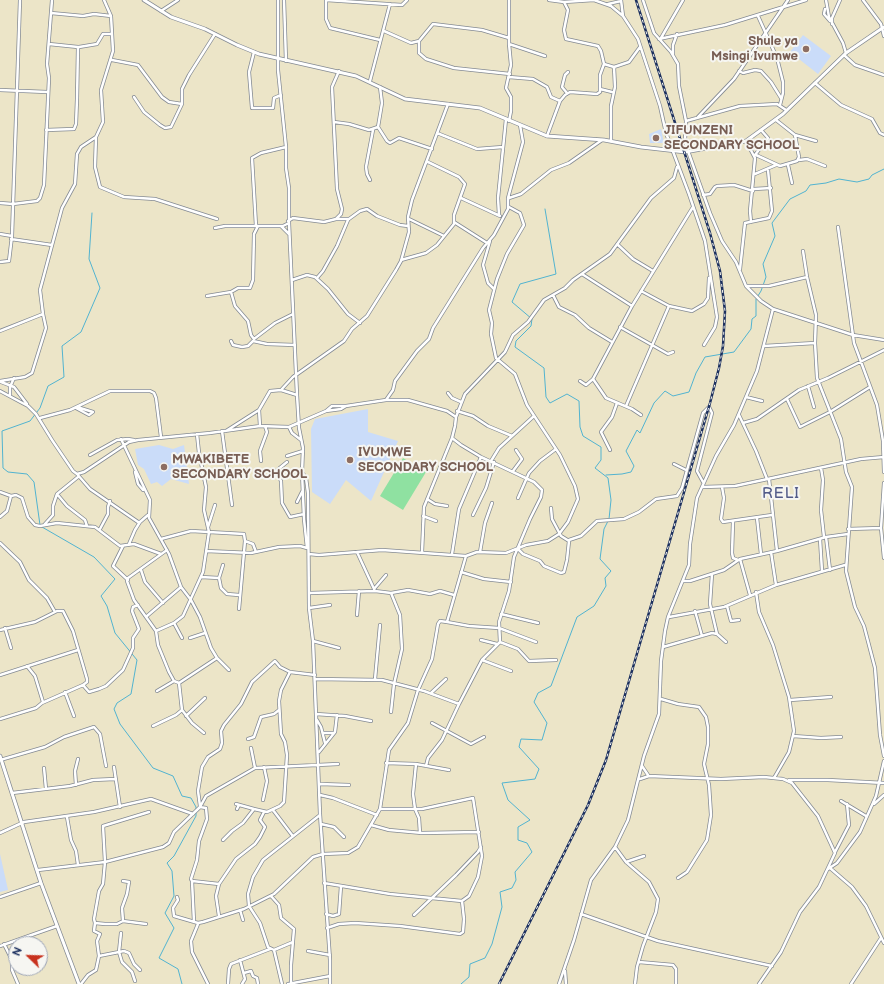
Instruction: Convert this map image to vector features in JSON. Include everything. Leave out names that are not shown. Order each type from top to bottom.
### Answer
[{"type":"street","points":[[0,262],[9,261],[12,238],[20,0]]},
{"type":"street","points":[[0,203],[13,204],[37,201],[40,198],[46,171],[47,92],[49,76],[47,63],[52,0]]},
{"type":"street","points":[[0,381],[29,375],[33,370],[46,328],[40,290],[62,208],[75,185],[76,159],[79,150],[96,136],[103,122],[101,90],[112,60],[113,52],[111,16],[104,0]]},
{"type":"street","points":[[144,0],[161,11],[254,52],[278,60],[339,71],[370,81],[405,99],[449,103],[480,108],[547,136],[602,139],[641,148],[688,152],[746,141],[776,120],[845,54],[883,27]]},
{"type":"street","points":[[161,11],[178,0]]},
{"type":"street","points":[[278,0],[278,60],[286,147],[286,168],[289,188],[288,222],[290,234],[297,395],[303,452],[302,472],[304,514],[308,551]]},
{"type":"street","points":[[284,0],[286,61]]},
{"type":"street","points":[[380,40],[330,28],[326,19],[326,0],[402,5],[407,0]]},
{"type":"street","points":[[375,4],[377,0]]},
{"type":"street","points":[[499,216],[498,198],[503,147],[511,111],[511,97],[506,88],[510,75],[509,0]]},
{"type":"street","points":[[549,0],[564,2],[592,0],[607,4],[623,16],[636,35],[660,106],[666,133],[706,246],[709,296],[704,304],[692,311],[669,306],[641,291]]},
{"type":"street","points":[[607,4],[621,0],[623,16]]},
{"type":"street","points":[[643,0],[653,30],[673,55],[679,68],[679,84],[686,121],[685,140],[688,152],[703,195],[722,241],[740,270],[746,286],[755,296],[773,309],[853,335],[868,339],[884,340]]},
{"type":"street","points":[[660,39],[683,0]]},
{"type":"street","points":[[697,118],[739,71],[780,9],[788,0]]},
{"type":"street","points":[[660,39],[758,16],[806,0]]},
{"type":"street","points":[[826,0],[826,7],[831,23],[843,43],[845,54],[855,65],[884,75]]},
{"type":"street","points":[[831,23],[840,0]]},
{"type":"street","points":[[863,0],[883,27],[882,32],[884,36]]},
{"type":"street","points":[[564,2],[568,10],[564,30],[566,38],[598,46],[601,51],[604,64],[601,72],[600,89],[597,94],[567,93],[562,87],[565,75],[568,72]]},
{"type":"street","points":[[370,81],[390,4]]},
{"type":"street","points":[[51,13],[83,16],[94,14],[111,16]]},
{"type":"street","points":[[758,16],[766,30],[770,46],[776,53],[783,82],[780,105]]},
{"type":"street","points":[[384,31],[411,43],[419,41],[433,24],[482,30],[509,38]]},
{"type":"street","points":[[49,44],[78,47],[97,44],[103,34],[112,34]]},
{"type":"street","points":[[134,97],[144,112],[160,125],[167,129],[173,125],[182,104],[182,89],[189,75],[215,34]]},
{"type":"street","points":[[673,55],[673,45],[677,34]]},
{"type":"street","points":[[419,41],[419,53],[426,59],[454,68],[533,79],[545,85],[551,97],[560,102]]},
{"type":"street","points":[[509,44],[545,56]]},
{"type":"street","points":[[604,64],[614,66],[629,62],[640,46]]},
{"type":"street","points":[[46,130],[72,129],[76,124],[78,47]]},
{"type":"street","points":[[254,52],[249,72],[252,108],[273,108],[274,98],[281,95]]},
{"type":"street","points":[[112,60],[138,65],[162,97],[169,102],[182,104]]},
{"type":"street","points":[[611,141],[612,92],[615,87],[614,66]]},
{"type":"street","points":[[739,71],[743,73],[755,70],[761,71],[782,98]]},
{"type":"street","points":[[336,219],[342,213],[337,189],[332,87],[339,71]]},
{"type":"street","points":[[814,82],[841,105],[872,119],[880,134],[884,135]]},
{"type":"street","points":[[334,122],[373,130],[378,127],[382,108],[380,87]]},
{"type":"street","points":[[600,89],[612,92]]},
{"type":"street","points":[[0,90],[47,92]]},
{"type":"street","points":[[547,136],[560,102],[567,93]]},
{"type":"street","points":[[282,390],[296,375],[336,349],[347,338],[384,290],[401,261],[409,231],[408,219],[412,200],[428,162],[437,133],[449,103]]},
{"type":"street","points":[[686,121],[740,106],[780,105],[786,110]]},
{"type":"street","points":[[776,120],[795,135],[816,141]]},
{"type":"street","points":[[495,289],[488,283],[483,265],[490,240],[508,207],[508,198],[523,142],[520,126]]},
{"type":"street","points":[[378,127],[390,143],[399,138],[432,150]]},
{"type":"street","points":[[370,180],[366,174],[366,166],[373,130]]},
{"type":"street","points":[[755,155],[768,138],[762,130]]},
{"type":"street","points":[[437,133],[477,149],[503,147]]},
{"type":"street","points":[[795,135],[799,160]]},
{"type":"street","points":[[96,136],[95,167],[98,185],[100,187],[124,197],[155,199],[217,220]]},
{"type":"street","points":[[508,198],[521,194],[552,170],[569,163],[602,139]]},
{"type":"street","points":[[746,141],[755,155],[755,174],[750,211],[751,222]]},
{"type":"street","points":[[207,296],[231,292],[238,288],[250,287],[253,280],[254,234],[257,226],[252,158],[261,153],[286,147]]},
{"type":"street","points":[[755,155],[777,165],[788,165],[799,160],[807,159],[825,166]]},
{"type":"street","points":[[401,261],[430,251],[444,236],[454,222],[454,215],[461,198],[465,182],[450,172],[428,162]]},
{"type":"street","points":[[422,552],[423,516],[427,499],[452,438],[457,411],[461,402],[472,386],[506,351],[508,343],[513,335],[528,322],[544,300],[565,288],[610,254],[651,198],[674,178],[678,164]]},
{"type":"street","points":[[755,174],[768,170],[777,165]]},
{"type":"street","points":[[788,165],[792,183]]},
{"type":"street","points":[[740,270],[746,223],[769,218],[772,205],[768,170]]},
{"type":"street","points":[[703,195],[710,194],[717,186],[734,185],[753,190],[771,188]]},
{"type":"street","points":[[461,198],[499,216],[504,216]]},
{"type":"street","points":[[206,551],[256,552],[279,547],[300,546],[319,555],[382,550],[466,556],[480,552],[502,554],[526,545],[545,542],[560,534],[568,522],[578,500],[575,486],[556,449],[527,405],[515,374],[497,360],[491,334],[492,323],[489,312],[503,262],[524,225],[520,213],[508,207]]},
{"type":"street","points":[[580,381],[586,385],[593,378],[632,306],[693,207]]},
{"type":"street","points":[[317,278],[323,272],[349,219],[360,211],[367,209],[377,216],[400,225],[408,226]]},
{"type":"street","points":[[215,228],[280,226],[293,218],[324,222],[336,219],[349,219]]},
{"type":"street","points":[[408,219],[444,236]]},
{"type":"street","points":[[454,222],[487,243]]},
{"type":"street","points":[[280,226],[290,234]]},
{"type":"street","points":[[838,227],[853,335],[860,362],[879,413],[884,457],[884,472]]},
{"type":"street","points":[[0,234],[12,238],[52,245]]},
{"type":"street","points":[[386,400],[393,390],[395,381],[417,351],[429,339],[432,328],[490,240]]},
{"type":"street","points":[[618,244],[634,259],[653,271]]},
{"type":"street","points":[[803,250],[806,277],[816,310],[815,343],[818,382],[842,439],[847,475],[852,487],[845,565],[855,607],[862,619],[875,668],[880,734],[884,756]]},
{"type":"street","points":[[704,345],[715,327],[717,317],[714,289],[708,273]]},
{"type":"street","points":[[582,274],[632,306]]},
{"type":"street","points":[[292,280],[308,275],[317,278],[348,314],[360,323]]},
{"type":"street","points":[[746,286],[769,286],[806,277]]},
{"type":"street","points":[[231,292],[235,306],[248,322],[251,335],[254,340],[267,344],[295,345]]},
{"type":"street","points":[[552,295],[559,307],[575,315],[590,328],[612,342]]},
{"type":"street","points":[[626,406],[654,344],[669,306]]},
{"type":"street","points":[[558,984],[565,969],[591,880],[615,847],[628,820],[646,752],[658,721],[661,699],[662,647],[668,617],[689,565],[690,544],[696,502],[722,444],[739,414],[761,360],[773,309]]},
{"type":"street","points":[[0,331],[43,314]]},
{"type":"street","points":[[231,341],[234,346],[248,346],[275,323],[293,314]]},
{"type":"street","points":[[620,328],[654,344],[668,354],[673,352]]},
{"type":"street","points":[[764,346],[815,343]]},
{"type":"street","points":[[743,423],[757,419],[808,386],[884,350]]},
{"type":"street","points":[[10,395],[11,385],[14,378]]},
{"type":"street","points":[[593,378],[606,398],[626,406],[641,415]]},
{"type":"street","points":[[0,381],[11,385],[40,418],[52,440],[78,476],[90,489],[140,522]]},
{"type":"street","points":[[808,386],[814,406]]},
{"type":"street","points":[[787,399],[800,427],[830,412],[870,387]]},
{"type":"street","points":[[226,431],[259,410],[270,391],[282,390],[297,395]]},
{"type":"street","points":[[0,391],[28,406]]},
{"type":"street","points":[[40,418],[76,407],[110,391],[152,392],[156,398],[161,436]]},
{"type":"street","points":[[448,393],[452,398],[461,402]]},
{"type":"street","points":[[746,397],[762,401]]},
{"type":"street","points":[[90,454],[113,441],[121,439],[134,440],[161,436],[226,431],[260,426],[288,428],[326,411],[341,409],[346,406],[386,400],[403,400],[420,403],[447,411],[456,417]]},
{"type":"street","points":[[610,450],[601,432],[612,417],[617,403]]},
{"type":"street","points":[[76,407],[93,412],[89,415],[76,407]]},
{"type":"street","points":[[551,508],[552,519],[560,534],[562,537],[569,540],[579,538],[593,523],[605,519],[628,518],[656,499],[676,496],[682,488],[704,410],[710,407],[712,413],[697,471],[704,482]]},
{"type":"street","points":[[259,410],[260,426]]},
{"type":"street","points":[[457,411],[471,415],[485,425],[512,436]]},
{"type":"street","points":[[739,414],[768,479],[777,551]]},
{"type":"street","points":[[299,416],[306,420]]},
{"type":"street","points":[[473,516],[486,488],[496,451],[534,416]]},
{"type":"street","points":[[261,460],[260,451],[267,432],[265,426]]},
{"type":"street","points":[[288,428],[301,440]]},
{"type":"street","points":[[222,431],[232,505]]},
{"type":"street","points":[[156,632],[174,624],[184,614],[201,577],[209,532],[204,510],[206,487],[200,460],[197,434]]},
{"type":"street","points":[[426,766],[430,756],[447,731],[482,660],[498,643],[501,614],[511,582],[511,574],[517,549],[542,494],[538,485],[513,471],[481,457],[452,438]]},
{"type":"street","points":[[121,439],[150,500],[148,515],[167,550],[181,587],[191,600],[200,617],[211,648],[217,658],[229,670]]},
{"type":"street","points":[[43,526],[53,515],[53,506],[57,494],[78,476],[134,440]]},
{"type":"street","points":[[518,498],[526,478],[538,463],[556,449]]},
{"type":"street","points":[[513,471],[522,459],[516,450]]},
{"type":"street","points":[[287,456],[303,452]]},
{"type":"street","points":[[452,554],[459,510],[481,457]]},
{"type":"street","points":[[703,487],[722,487],[768,479],[845,462],[884,457]]},
{"type":"street","points":[[287,462],[276,471],[281,481],[282,503],[291,517],[304,514]]},
{"type":"street","points":[[674,464],[686,470]]},
{"type":"street","points":[[821,468],[823,480],[821,510],[830,570]]},
{"type":"street","points":[[302,472],[306,478],[308,493],[309,608],[315,675],[320,814],[330,955],[330,984]]},
{"type":"street","points":[[884,483],[881,528],[884,558]]},
{"type":"street","points":[[722,487],[724,498],[721,520],[724,522],[733,522],[772,515]]},
{"type":"street","points":[[297,502],[303,488]]},
{"type":"street","points":[[0,492],[10,496],[16,495],[22,498],[31,522],[35,525],[43,526],[57,523],[87,526],[100,529],[114,543],[123,546],[136,544],[161,554]]},
{"type":"street","points":[[57,494],[67,506],[85,520],[87,526]]},
{"type":"street","points":[[0,517],[6,514],[10,496]]},
{"type":"street","points":[[427,499],[435,504],[447,506]]},
{"type":"street","points":[[100,529],[108,514],[110,501]]},
{"type":"street","points":[[480,552],[485,523],[492,503]]},
{"type":"street","points":[[208,527],[216,506]]},
{"type":"street","points":[[129,544],[140,522],[148,515]]},
{"type":"street","points":[[423,516],[436,521]]},
{"type":"street","points":[[757,518],[761,554]]},
{"type":"street","points":[[733,522],[732,553],[733,558],[739,560]]},
{"type":"street","points":[[848,529],[881,528]]},
{"type":"street","points":[[161,539],[191,531],[242,533],[245,541],[239,609]]},
{"type":"street","points":[[684,580],[690,581],[712,574],[728,568],[739,560],[777,551],[820,538],[848,534]]},
{"type":"street","points":[[820,538],[822,571]]},
{"type":"street","points":[[517,549],[523,554],[540,561],[544,566],[562,573],[565,570],[568,560],[569,540]]},
{"type":"street","points":[[245,541],[253,545],[256,552]]},
{"type":"street","points":[[0,543],[20,562],[29,580],[47,598],[55,612]]},
{"type":"street","points":[[123,546],[113,566],[128,580],[138,605],[147,616],[156,632],[159,649],[174,681],[179,683]]},
{"type":"street","points":[[128,580],[167,550]]},
{"type":"street","points":[[357,551],[374,590]]},
{"type":"street","points":[[771,552],[776,585]]},
{"type":"street","points":[[447,622],[466,556]]},
{"type":"street","points":[[739,560],[750,594]]},
{"type":"street","points":[[223,565],[219,578],[220,586],[225,594],[240,595]]},
{"type":"street","points":[[668,617],[695,610],[727,606],[750,594],[845,565]]},
{"type":"street","points":[[141,570],[146,582],[163,603]]},
{"type":"street","points":[[461,572],[484,579],[511,582]]},
{"type":"street","points":[[712,574],[711,609],[717,634]]},
{"type":"street","points":[[374,590],[386,575]]},
{"type":"street","points":[[201,577],[219,578]]},
{"type":"street","points":[[147,616],[181,587]]},
{"type":"street","points":[[310,593],[374,590],[391,593],[408,590],[430,594],[440,591],[454,595]]},
{"type":"street","points":[[357,615],[359,591]]},
{"type":"street","points":[[756,592],[759,612],[773,645],[790,700],[793,736],[789,752],[774,778]]},
{"type":"street","points":[[391,593],[400,615],[402,645],[394,684],[391,712]]},
{"type":"street","points":[[83,685],[89,692],[99,689],[106,686],[124,670],[133,648],[133,638],[139,629],[132,611],[133,607],[138,605]]},
{"type":"street","points":[[309,608],[330,605]]},
{"type":"street","points":[[727,606],[731,622],[739,620]]},
{"type":"street","points":[[0,630],[36,622],[61,610],[73,631],[87,679],[83,685],[43,702],[36,708],[0,719]]},
{"type":"street","points":[[695,610],[702,636]]},
{"type":"street","points":[[501,614],[538,623]]},
{"type":"street","points":[[177,897],[178,900],[173,908],[174,916],[196,923],[240,910],[271,896],[310,859],[323,854],[345,854],[354,851],[360,845],[380,809],[386,763],[390,747],[408,723],[418,690],[432,659],[439,622],[499,628],[536,642]]},
{"type":"street","points":[[174,624],[182,638]]},
{"type":"street","points":[[375,679],[380,625]]},
{"type":"street","points":[[5,628],[11,648]]},
{"type":"street","points":[[190,638],[205,633]]},
{"type":"street","points":[[662,647],[712,633],[717,634],[726,642]]},
{"type":"street","points":[[481,640],[518,649],[529,661],[556,660]]},
{"type":"street","points":[[313,642],[339,648]]},
{"type":"street","points":[[0,675],[78,650]]},
{"type":"street","points":[[179,683],[217,658]]},
{"type":"street","points":[[482,660],[511,671]]},
{"type":"street","points":[[199,807],[198,791],[202,767],[208,757],[220,749],[222,743],[221,731],[224,724],[241,704],[250,685],[273,662],[276,661],[280,667],[290,672],[315,675]]},
{"type":"street","points":[[27,666],[35,676],[43,702]]},
{"type":"street","points":[[237,809],[237,804],[264,812],[273,810],[284,802],[287,752],[281,734],[279,710],[280,694],[290,672]]},
{"type":"street","points":[[315,679],[375,679],[430,693],[459,704]]},
{"type":"street","points":[[430,693],[446,679]]},
{"type":"street","points":[[158,692],[174,681]]},
{"type":"street","points":[[179,683],[182,710],[186,716],[204,733]]},
{"type":"street","points":[[65,692],[74,716]]},
{"type":"street","points":[[790,700],[831,697]]},
{"type":"street","points":[[186,716],[205,698]]},
{"type":"street","points":[[661,699],[678,704],[698,706],[702,710],[708,727],[708,744],[704,761],[708,778],[711,815],[707,840],[687,872],[678,878]]},
{"type":"street","points":[[153,726],[176,715],[182,710]]},
{"type":"street","points":[[248,739],[254,737],[258,722],[262,716],[274,714],[279,710]]},
{"type":"street","points":[[316,714],[337,715],[371,721]]},
{"type":"street","points":[[318,752],[334,733],[337,715]]},
{"type":"street","points":[[317,720],[323,733],[325,744]]},
{"type":"street","points":[[432,723],[470,744],[484,737]]},
{"type":"street","points":[[106,766],[100,734],[94,727],[64,736],[44,747],[0,759],[38,870],[41,883],[80,984],[88,975],[96,970],[99,956],[97,941],[100,935],[94,931],[95,915],[100,889],[103,884],[105,862],[104,825],[149,812]]},
{"type":"street","points":[[323,733],[334,733]]},
{"type":"street","points":[[793,736],[841,737]]},
{"type":"street","points":[[251,748],[255,768]]},
{"type":"street","points":[[76,785],[75,771],[78,760]]},
{"type":"street","points":[[829,869],[857,837],[872,806],[884,761]]},
{"type":"street","points":[[386,763],[416,764],[449,770]]},
{"type":"street","points":[[38,870],[105,862],[163,847],[169,843],[174,832],[188,820],[208,794],[226,786],[238,776],[255,768],[264,766],[287,767],[338,764]]},
{"type":"street","points":[[416,764],[413,790],[415,809],[419,818],[420,833]]},
{"type":"street","points":[[263,800],[267,781],[264,766]]},
{"type":"street","points":[[642,766],[649,776]]},
{"type":"street","points":[[114,767],[120,806]]},
{"type":"street","points":[[44,768],[46,789]]},
{"type":"street","points":[[639,779],[649,776],[774,778],[787,780],[828,780],[884,784]]},
{"type":"street","points":[[12,793],[76,785],[92,780],[115,779]]},
{"type":"street","points":[[787,780],[796,788],[818,816],[835,853]]},
{"type":"street","points":[[320,784],[349,785]]},
{"type":"street","points":[[320,795],[333,798],[377,815]]},
{"type":"street","points":[[872,806],[884,795]]},
{"type":"street","points":[[324,883],[390,894],[434,897],[462,901],[469,896],[476,882],[481,861],[481,845],[473,798],[415,809],[380,809]]},
{"type":"street","points":[[0,833],[22,822],[67,817],[151,799],[194,813]]},
{"type":"street","points":[[841,801],[866,816]]},
{"type":"street","points":[[758,984],[772,966],[784,946],[800,912],[819,887],[829,869],[849,825],[847,804]]},
{"type":"street","points":[[199,807],[206,808],[207,819],[200,841],[197,860],[191,877],[196,923],[191,941],[192,952],[208,984]]},
{"type":"street","points":[[223,840],[232,831],[244,824],[254,809]]},
{"type":"street","points":[[273,810],[292,835]]},
{"type":"street","points":[[219,916],[216,896],[219,884],[236,859],[255,844],[262,833],[265,827],[260,818],[264,812]]},
{"type":"street","points":[[293,942],[274,950],[267,945],[260,923],[249,906],[248,894],[257,868],[268,855],[320,814]]},
{"type":"street","points":[[67,817],[71,840],[76,851],[78,865]]},
{"type":"street","points":[[321,824],[334,827],[344,837]]},
{"type":"street","points":[[371,824],[389,830],[420,833],[479,832]]},
{"type":"street","points":[[414,915],[434,897],[478,852],[481,845]]},
{"type":"street","points":[[615,847],[626,862],[649,882],[658,899],[656,912],[646,937],[639,962],[635,984]]},
{"type":"street","points":[[626,862],[644,856]]},
{"type":"street","points":[[829,869],[852,887],[866,906],[884,943]]},
{"type":"street","points":[[123,881],[128,882],[127,894],[122,908],[123,921]]},
{"type":"street","points":[[192,881],[219,884]]},
{"type":"street","points":[[0,897],[41,883]]},
{"type":"street","points":[[326,914],[333,916],[339,914],[341,886]]},
{"type":"street","points":[[271,896],[279,905],[281,918],[294,929],[290,984],[330,976]]},
{"type":"street","points":[[327,928],[339,924],[360,923],[462,933],[464,919],[462,901]]},
{"type":"street","points":[[240,910],[243,920]]},
{"type":"street","points":[[581,914],[646,937],[715,955],[757,961],[772,966]]},
{"type":"street","points":[[95,923],[111,925],[123,921],[146,924]]},
{"type":"street","points":[[0,946],[57,926]]},
{"type":"street","points":[[121,933],[119,952],[122,962],[132,972],[136,981]]},
{"type":"street","points":[[851,984],[881,938]]},
{"type":"street","points":[[4,944],[12,960],[12,970],[18,984]]},
{"type":"street","points":[[228,984],[229,967],[240,960],[270,948]]},
{"type":"street","points":[[274,950],[282,984]]},
{"type":"street","points":[[99,956],[124,951],[129,953],[133,963],[140,970]]},
{"type":"street","points":[[308,951],[330,955]]},
{"type":"street","points":[[240,960],[245,979],[242,984]]},
{"type":"street","points":[[639,962],[673,965],[676,968],[676,984]]},
{"type":"street","points":[[565,969],[566,984]]},
{"type":"street","points":[[244,973],[251,971],[252,976],[257,978],[258,984]]},
{"type":"shaded area","points":[[803,35],[831,56],[818,74],[790,52]]},
{"type":"shaded area","name":"JIFUNZENI SECONDARY SCHOOL","points":[[661,129],[664,143],[650,143],[649,134]]},
{"type":"shaded area","name":"IVUMWE SECONDARY SCHOOL","points":[[368,409],[368,432],[398,441],[371,501],[346,480],[330,504],[312,492],[311,429],[315,419]]},
{"type":"shaded area","name":"MWAKIBETE SECONDARY SCHOOL","points":[[159,445],[173,449],[184,445],[189,484],[171,479],[162,486],[157,482],[151,484],[144,469],[138,465],[135,449]]},
{"type":"shaded area","points":[[0,854],[8,890],[0,892]]},
{"type":"green space","points":[[403,458],[426,472],[403,510],[380,496]]},
{"type":"waterway","points":[[606,475],[631,472],[634,466],[626,451],[637,430],[640,433],[654,403],[665,391],[673,396],[689,392],[696,373],[705,357],[734,352],[751,329],[752,319],[756,316],[756,299],[761,291],[766,277],[763,264],[775,236],[772,223],[790,199],[806,191],[810,185],[826,183],[839,179],[857,182],[869,179],[872,175],[884,169]]},
{"type":"waterway","points":[[461,984],[469,977],[470,964],[485,958],[492,944],[502,907],[500,892],[512,888],[516,880],[515,872],[532,852],[527,843],[518,840],[518,827],[530,820],[508,800],[502,783],[535,779],[539,769],[519,747],[521,739],[542,740],[547,723],[534,702],[538,693],[551,686],[577,617],[594,606],[606,586],[605,578],[611,571],[600,559],[604,529],[609,519],[611,500],[608,478],[595,468],[601,460],[601,447],[583,436],[580,427],[579,401],[567,394],[550,403],[546,397],[544,368],[515,347],[516,341],[531,326],[532,319],[512,302],[520,284],[556,274],[545,209]]},
{"type":"waterway","points":[[40,525],[34,482],[27,474],[8,472],[3,468],[2,431],[30,421],[40,408],[48,386],[64,377],[62,346],[81,332],[100,288],[89,259],[92,213]]},
{"type":"waterway","points":[[42,527],[94,557],[115,579],[101,596],[107,606],[115,633],[137,660],[131,694],[117,703],[114,709],[120,724],[153,768],[173,776],[182,796],[191,798],[196,807],[196,816],[174,856],[167,863],[172,871],[174,896],[165,913],[174,928],[159,958],[178,969],[182,984]]},
{"type":"railway","points":[[499,984],[588,805],[606,760],[710,403],[723,346],[725,311],[720,271],[710,233],[636,0]]},
{"type":"place","name":"Shule ya Msingi Ivumwe","points":[[806,49]]},
{"type":"place","name":"JIFUNZENI SECONDARY SCHOOL","points":[[656,138]]},
{"type":"place","name":"IVUMWE SECONDARY SCHOOL","points":[[350,460]]},
{"type":"place","name":"MWAKIBETE SECONDARY SCHOOL","points":[[164,467]]},
{"type":"district","name":"RELI","points":[[781,494]]}]
